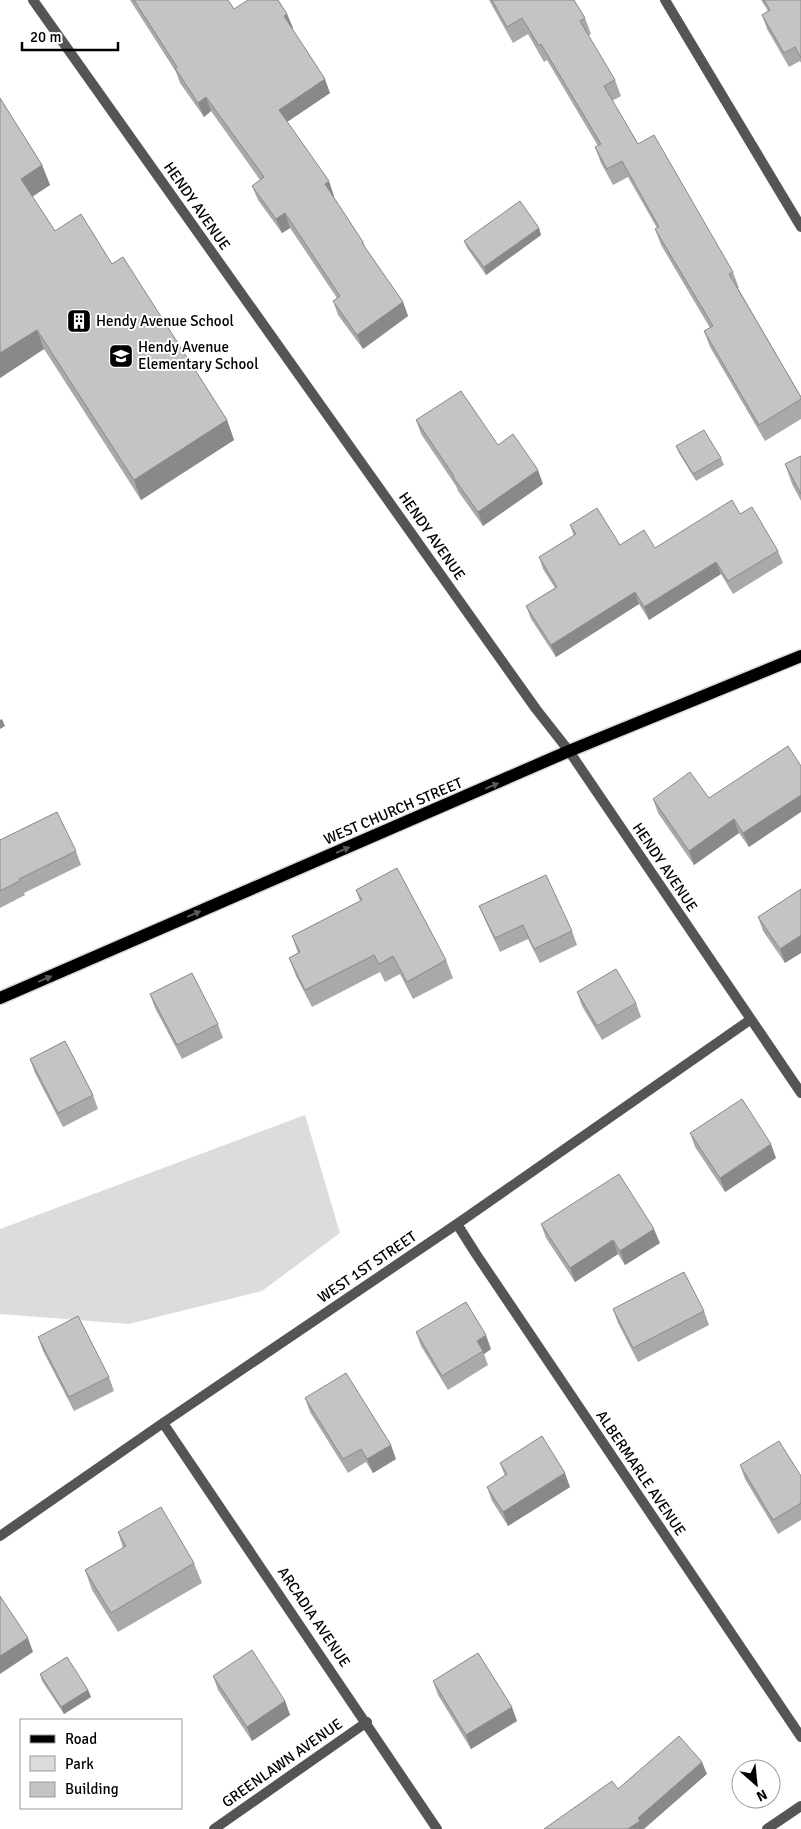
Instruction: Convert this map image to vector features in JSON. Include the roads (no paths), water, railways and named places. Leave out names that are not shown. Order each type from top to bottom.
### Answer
[{"type":"main road","name":"WEST CHURCH STREET","points":[[0,998],[569,751],[801,656]]},
{"type":"street","name":"HENDY AVENUE","points":[[33,0],[536,710],[569,751],[801,1093]]},
{"type":"street","points":[[665,0],[801,227]]},
{"type":"street","name":"WEST 1ST STREET","points":[[0,1536],[457,1224],[750,1020]]},
{"type":"street","name":"ALBERMARLE AVENUE","points":[[457,1224],[801,1737]]},
{"type":"street","name":"ARCADIA AVENUE","points":[[163,1423],[438,1829]]},
{"type":"street","name":"GREENLAWN AVENUE","points":[[214,1829],[367,1722]]},
{"type":"street","points":[[767,1829],[801,1806]]},
{"type":"place","name":"Hendy Avenue School","points":[[79,321]]},
{"type":"place","name":"Hendy Avenue Elementary School","points":[[121,356]]}]
